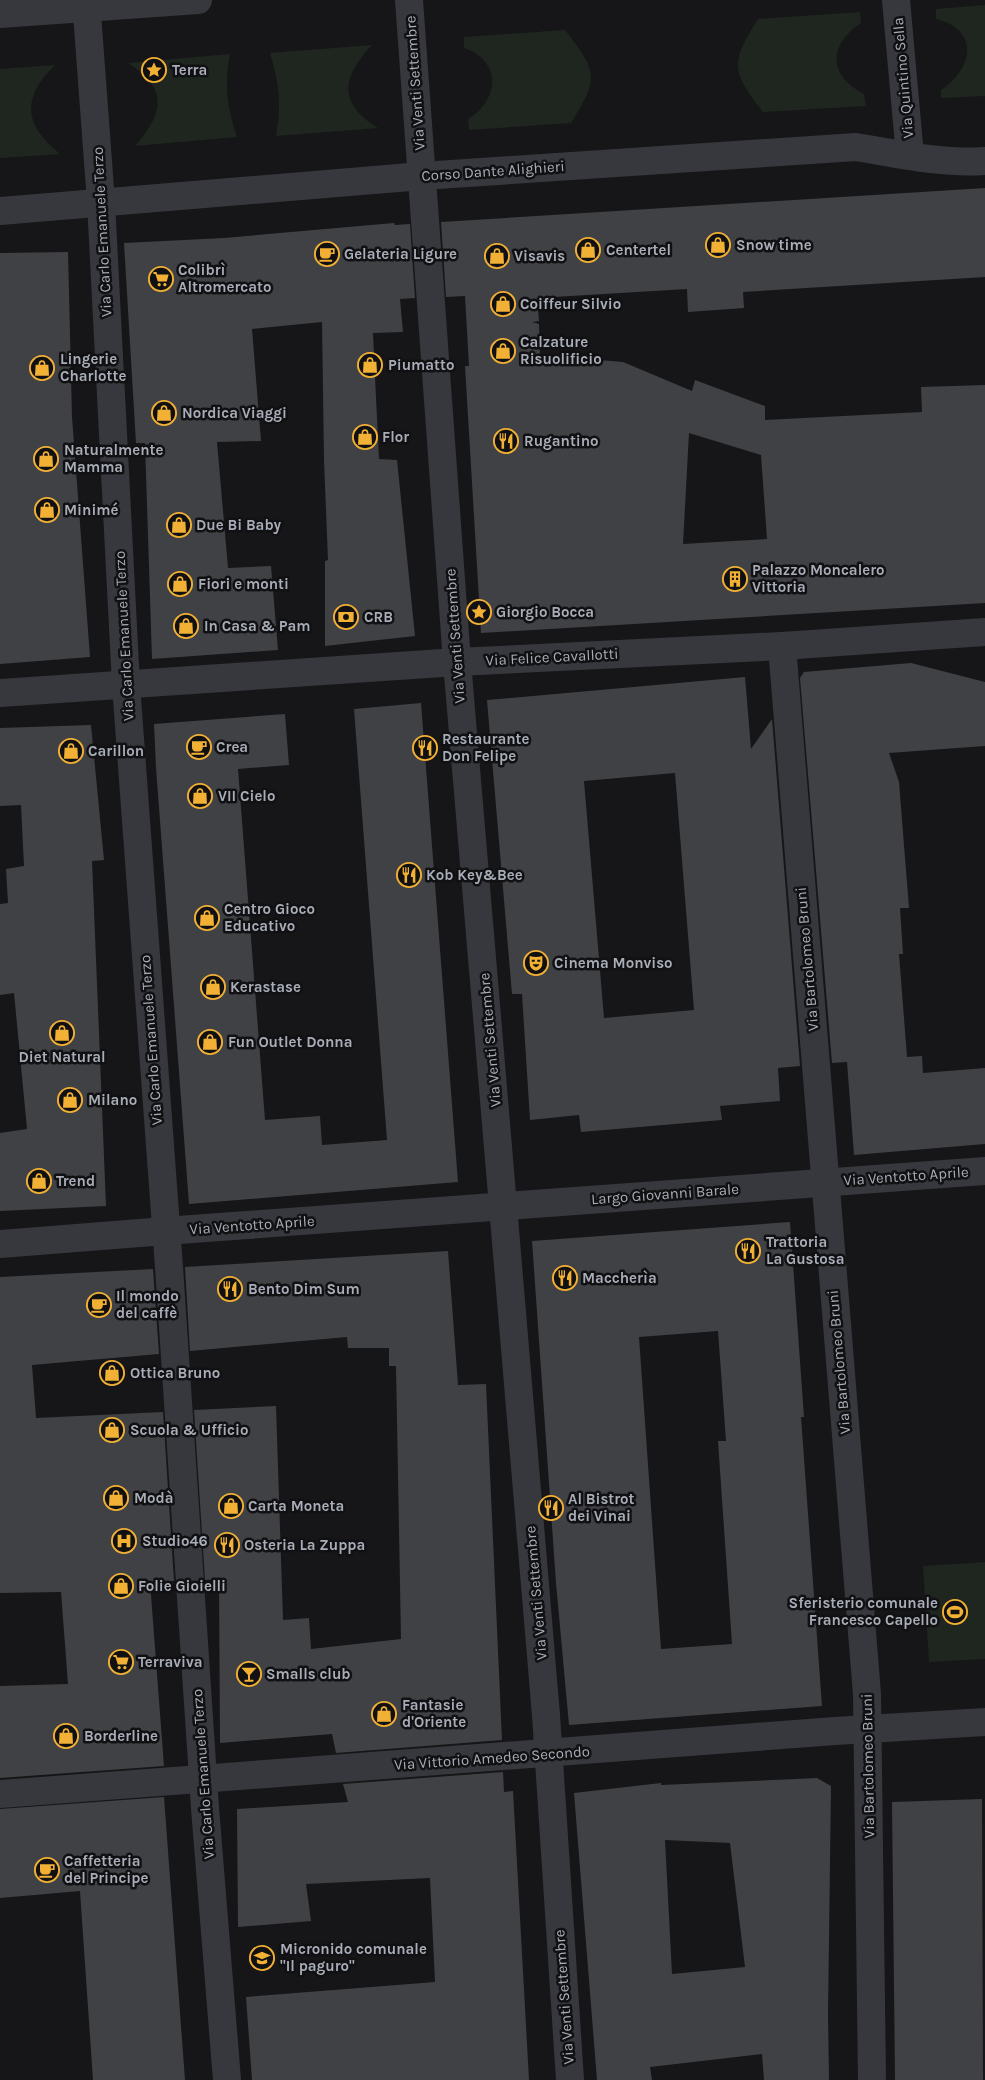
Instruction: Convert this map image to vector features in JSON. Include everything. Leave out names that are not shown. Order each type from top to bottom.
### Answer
[{"type":"street","points":[[0,14],[86,4],[198,0]]},
{"type":"street","name":"Via Venti Settembre","points":[[409,0],[457,662],[549,1754],[570,2080]]},
{"type":"street","name":"Via Quintino Sella","points":[[896,0],[910,156]]},
{"type":"street","name":"Via Carlo Emanuele Terzo","points":[[86,4],[101,202],[126,685],[203,1779],[227,2080]]},
{"type":"street","name":"Corso Dante Alighieri","points":[[0,211],[422,176],[856,147],[910,156],[969,162],[985,161]]},
{"type":"street","name":"Via Felice Cavallotti","points":[[0,693],[457,662],[782,646],[985,632]]},
{"type":"street","name":"Via Bartolomeo Bruni","points":[[782,646],[867,1694],[872,2080]]},
{"type":"street","name":"Via Ventotto Aprile","points":[[826,1181],[985,1171]]},
{"type":"street","name":"Largo Giovanni Barale","points":[[504,1206],[826,1181]]},
{"type":"street","name":"Via Ventotto Aprile","points":[[0,1244],[165,1230],[504,1206]]},
{"type":"street","name":"Via Vittorio Amedeo Secondo","points":[[0,1794],[985,1722]]},
{"type":"shaded area","points":[[985,5],[985,96],[941,98],[941,90],[957,76],[962,68],[967,49],[960,31],[950,24],[936,19],[936,9]]},
{"type":"shaded area","points":[[860,12],[861,23],[842,41],[837,60],[839,70],[844,79],[852,87],[864,94],[866,106],[763,112],[745,86],[738,67],[742,46],[758,19]]},
{"type":"shaded area","points":[[565,30],[584,56],[591,75],[587,95],[571,123],[469,130],[468,119],[483,106],[488,98],[492,80],[486,63],[477,54],[464,48],[464,37]]},
{"type":"shaded area","points":[[372,45],[355,68],[348,89],[350,99],[356,109],[365,119],[378,128],[276,136],[279,94],[270,53]]},
{"type":"shaded area","points":[[230,54],[227,96],[237,137],[135,146],[152,123],[158,102],[156,92],[150,82],[128,63]]},
{"type":"shaded area","points":[[55,65],[36,89],[31,111],[39,132],[60,154],[0,158],[0,69]]},
{"type":"shaded area","name":"Sferisterio comunale Francesco Capello","points":[[985,1562],[985,1659],[929,1662],[923,1566]]},
{"type":"building","points":[[985,188],[985,277],[743,292],[744,308],[688,312],[687,289],[537,298],[539,321],[532,322],[539,324],[540,355],[623,362],[692,391],[695,380],[765,406],[765,420],[922,412],[921,387],[985,385],[985,603],[481,633],[465,366],[469,366],[465,296],[446,297],[441,222]],"holes":[[[689,433],[761,455],[767,539],[683,544]]]},
{"type":"building","points":[[394,223],[395,225],[410,224],[415,298],[400,299],[403,332],[373,333],[379,459],[397,460],[415,636],[325,646],[325,561],[328,560],[322,322],[252,329],[261,441],[217,442],[228,568],[271,566],[278,650],[152,659],[145,443],[136,443],[124,243],[224,238]]},
{"type":"building","points":[[68,252],[72,417],[90,657],[0,664],[0,253]]},
{"type":"building","points":[[911,663],[985,682],[985,746],[889,753],[899,782],[909,908],[900,908],[903,954],[899,954],[907,1057],[922,1056],[923,1073],[985,1068],[985,1144],[854,1155],[847,1062],[832,1063],[800,678],[804,672]]},
{"type":"building","points":[[745,677],[751,749],[772,719],[800,1066],[778,1068],[780,1101],[720,1106],[722,1120],[581,1132],[579,1115],[530,1120],[522,994],[512,994],[487,700]],"holes":[[[675,773],[694,1010],[604,1018],[584,781]]]},
{"type":"building","points":[[421,703],[458,1182],[189,1204],[154,724],[285,714],[289,765],[238,769],[265,1120],[320,1116],[322,1145],[387,1140],[354,709]]},
{"type":"building","points":[[91,725],[104,860],[92,861],[106,1206],[0,1211],[0,1133],[27,1129],[14,993],[0,995],[0,904],[8,903],[6,869],[24,866],[21,805],[0,806],[0,728]]},
{"type":"building","points":[[790,1222],[804,1417],[801,1417],[822,1706],[569,1725],[556,1583],[532,1241]],"holes":[[[718,1331],[726,1441],[718,1441],[732,1644],[661,1649],[639,1337]]]},
{"type":"building","points":[[448,1251],[458,1385],[486,1384],[502,1740],[336,1753],[332,1734],[220,1743],[219,1579],[205,1580],[194,1410],[276,1406],[283,1620],[309,1618],[311,1649],[401,1639],[396,1366],[389,1366],[389,1348],[348,1348],[347,1337],[190,1351],[185,1267]]},
{"type":"building","points":[[153,1269],[159,1354],[32,1365],[36,1418],[163,1412],[174,1581],[150,1582],[164,1766],[0,1778],[0,1686],[68,1684],[61,1592],[0,1593],[0,1277]]},
{"type":"building","points":[[503,1772],[504,1792],[513,1791],[529,2080],[252,2080],[246,1997],[435,1982],[430,1878],[306,1884],[311,1921],[238,1927],[237,1809],[348,1802],[343,1784]]},
{"type":"building","points":[[817,1778],[831,1786],[829,2080],[764,2080],[762,2054],[650,2067],[652,2080],[597,2080],[574,1793],[661,1783],[661,1785]],"holes":[[[665,1840],[730,1843],[745,1967],[672,1974]]]},
{"type":"building","points":[[164,1797],[185,2080],[93,2080],[80,1891],[0,1898],[0,1809]]},
{"type":"building","points":[[982,1799],[983,2080],[895,2080],[892,1802]]},
{"type":"place","name":"Terra","points":[[154,70]]},
{"type":"place","name":"Snow time","points":[[718,245]]},
{"type":"place","name":"Centertel","points":[[588,250]]},
{"type":"place","name":"Gelateria Ligure","points":[[327,254]]},
{"type":"place","name":"Visavis","points":[[497,256]]},
{"type":"place","name":"Colibrì Altromercato","points":[[161,279]]},
{"type":"place","name":"Coiffeur Silvio","points":[[503,304]]},
{"type":"place","name":"Calzature Risuolificio","points":[[503,351]]},
{"type":"place","name":"Piumatto","points":[[370,365]]},
{"type":"place","name":"Lingerie Charlotte","points":[[42,368]]},
{"type":"place","name":"Nordica Viaggi","points":[[164,413]]},
{"type":"place","name":"Flor","points":[[365,437]]},
{"type":"place","name":"Rugantino","points":[[506,441]]},
{"type":"place","name":"Naturalmente Mamma","points":[[46,459]]},
{"type":"place","name":"Minimé","points":[[47,510]]},
{"type":"place","name":"Due Bi Baby","points":[[179,525]]},
{"type":"place","name":"Palazzo Moncalero Vittoria","points":[[735,579]]},
{"type":"place","name":"Fiori e monti","points":[[180,584]]},
{"type":"place","name":"Giorgio Bocca","points":[[479,612]]},
{"type":"place","name":"CRB","points":[[346,617]]},
{"type":"place","name":"In Casa & Pam","points":[[186,626]]},
{"type":"place","name":"Crea","points":[[199,747]]},
{"type":"place","name":"Restaurante Don Felipe","points":[[425,748]]},
{"type":"place","name":"Carillon","points":[[71,751]]},
{"type":"place","name":"VII Cielo","points":[[200,796]]},
{"type":"place","name":"Kob Key&Bee","points":[[409,875]]},
{"type":"place","name":"Centro Gioco Educativo","points":[[207,918]]},
{"type":"place","name":"Cinema Monviso","points":[[536,963]]},
{"type":"place","name":"Kerastase","points":[[213,987]]},
{"type":"place","name":"Diet Natural","points":[[62,1033]]},
{"type":"place","name":"Fun Outlet Donna","points":[[210,1042]]},
{"type":"place","name":"Milano","points":[[70,1100]]},
{"type":"place","name":"Trend","points":[[39,1181]]},
{"type":"place","name":"Trattoria La Gustosa","points":[[748,1251]]},
{"type":"place","name":"Maccherìa","points":[[565,1278]]},
{"type":"place","name":"Bento Dim Sum","points":[[230,1289]]},
{"type":"place","name":"Il mondo del caffè","points":[[99,1305]]},
{"type":"place","name":"Ottica Bruno","points":[[112,1373]]},
{"type":"place","name":"Scuola & Ufficio","points":[[112,1430]]},
{"type":"place","name":"Modà","points":[[116,1498]]},
{"type":"place","name":"Carta Moneta","points":[[231,1506]]},
{"type":"place","name":"Al Bistrot dei Vinai","points":[[551,1508]]},
{"type":"place","name":"Studio46","points":[[124,1541]]},
{"type":"place","name":"Osteria La Zuppa","points":[[227,1545]]},
{"type":"place","name":"Folie Gioielli","points":[[121,1586]]},
{"type":"place","name":"Sferisterio comunale Francesco Capello","points":[[955,1612]]},
{"type":"place","name":"Terraviva","points":[[121,1662]]},
{"type":"place","name":"Smalls club","points":[[249,1674]]},
{"type":"place","name":"Fantasie d'Oriente","points":[[384,1714]]},
{"type":"place","name":"Borderline","points":[[66,1736]]},
{"type":"place","name":"Caffetteria del Principe","points":[[47,1870]]},
{"type":"place","name":"Micronido comunale \"Il paguro\"","points":[[262,1958]]}]
